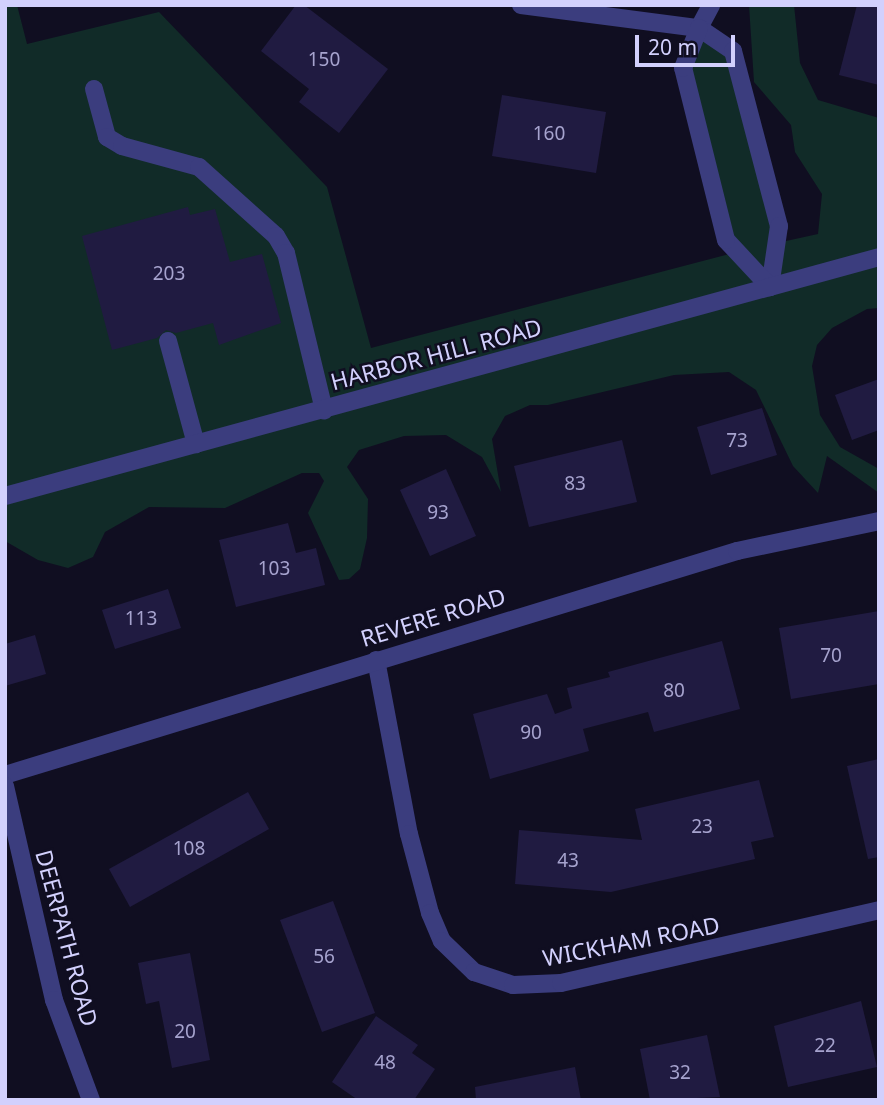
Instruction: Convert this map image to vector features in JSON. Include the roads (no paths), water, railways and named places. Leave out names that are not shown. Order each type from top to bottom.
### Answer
[{"type":"street","points":[[521,5],[699,28],[733,51],[779,226],[770,287]]},
{"type":"street","points":[[711,5],[683,68],[726,240],[770,287]]},
{"type":"street","points":[[94,89],[107,137],[199,167],[276,236],[286,253],[324,410]]},
{"type":"street","name":"HARBOR HILL ROAD","points":[[5,496],[879,257]]},
{"type":"street","points":[[168,341],[196,444]]},
{"type":"street","name":"REVERE ROAD","points":[[5,775],[737,551],[879,521]]},
{"type":"street","name":"WICKHAM ROAD","points":[[376,660],[409,834],[430,913],[442,941],[474,972],[513,985],[561,983],[879,910]]},
{"type":"street","name":"DEERPATH ROAD","points":[[5,786],[54,1000],[90,1100]]}]
